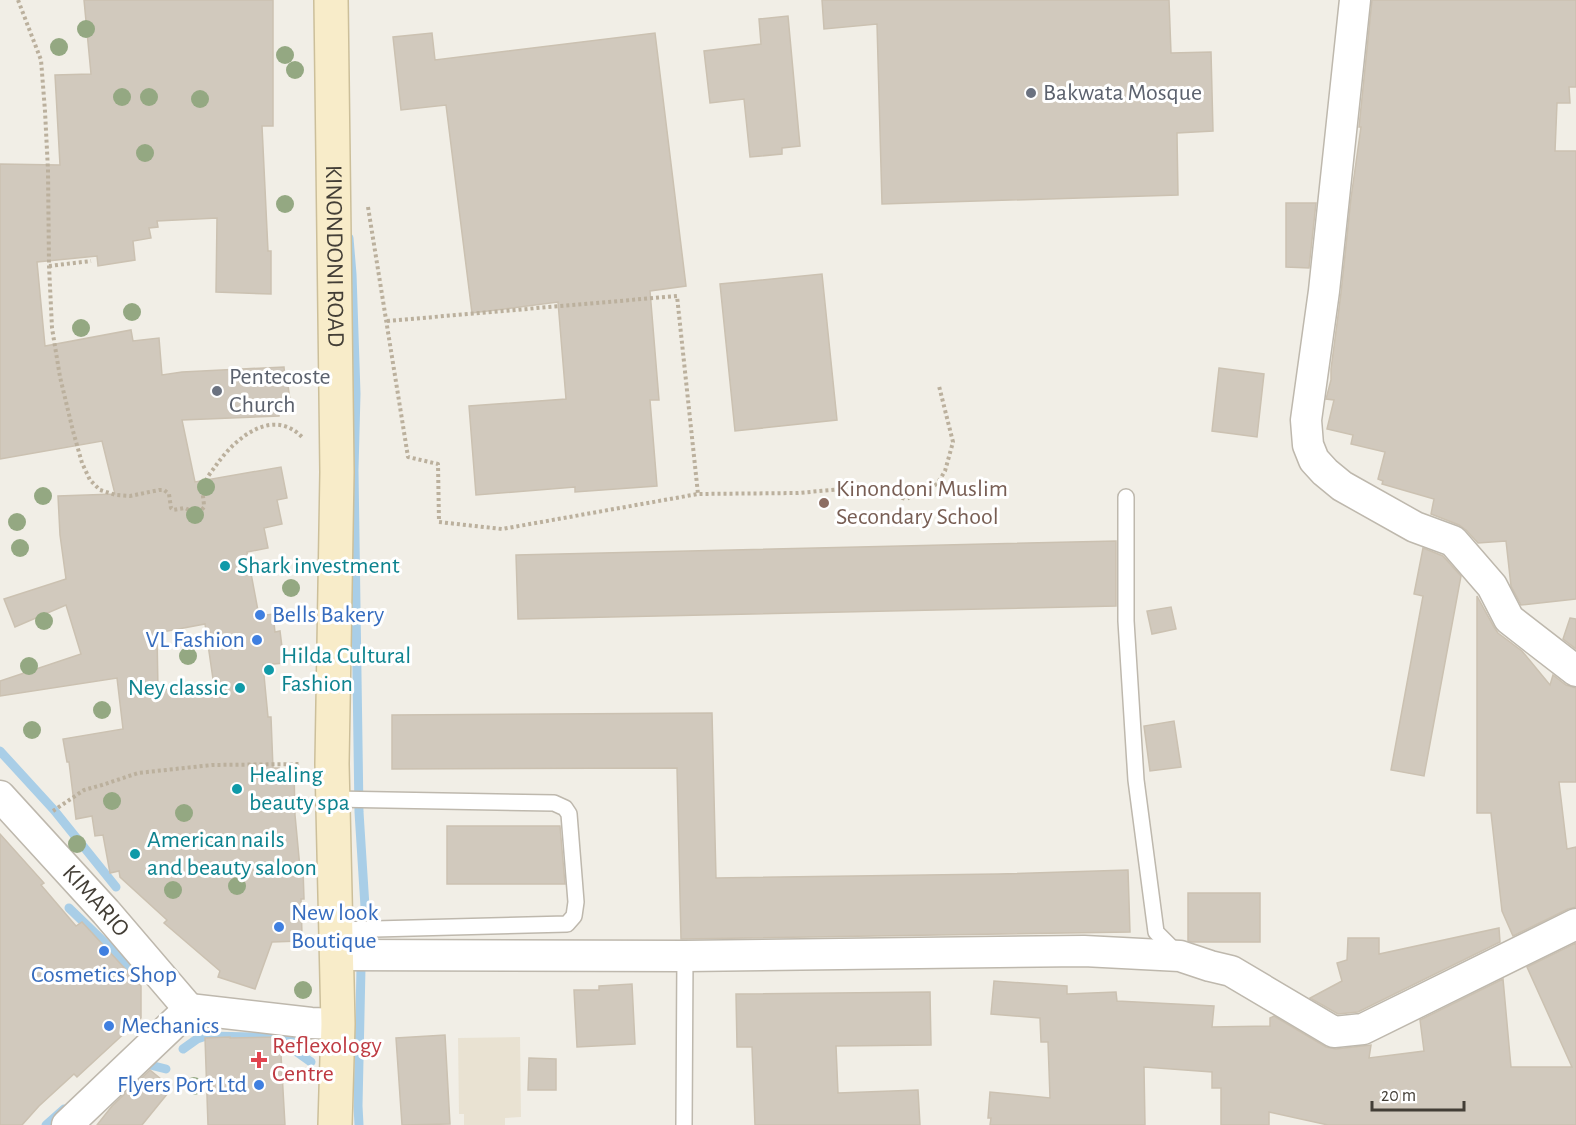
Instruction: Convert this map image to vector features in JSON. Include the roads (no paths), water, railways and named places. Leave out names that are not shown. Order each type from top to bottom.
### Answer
[{"type":"street","name":"KINONDONI ROAD","points":[[331,0],[336,472],[332,764],[338,1024],[335,1125]]},
{"type":"street","points":[[1355,0],[1324,291],[1306,420],[1308,445],[1314,460],[1342,486],[1415,526],[1453,541],[1492,586],[1509,619],[1576,671]]},
{"type":"street","name":"KIMARIO","points":[[5,811],[37,837],[189,1008]]},
{"type":"street","points":[[336,943],[685,956],[1084,951],[1180,956],[1231,971],[1334,1032],[1363,1029],[1576,924]]},
{"type":"street","points":[[67,1125],[189,1008],[311,1023],[338,1024]]},
{"type":"lane","points":[[1126,497],[1126,621],[1136,780],[1156,932],[1180,956]]},
{"type":"lane","points":[[333,799],[554,803],[565,808],[569,814],[576,902],[574,916],[567,924],[336,943]]},
{"type":"lane","points":[[684,1125],[685,956]]},
{"type":"waterway","points":[[349,238],[356,394],[354,470],[359,812],[368,954],[361,968],[359,1125]]},
{"type":"waterway","points":[[0,751],[54,810],[116,887]]},
{"type":"waterway","points":[[69,908],[129,966]]},
{"type":"waterway","points":[[183,1049],[197,1039],[206,1036],[288,1035],[297,1052],[311,1062]]},
{"type":"waterway","points":[[142,1063],[166,1069]]},
{"type":"waterway","points":[[46,1125],[64,1109]]},
{"type":"place","name":"Bakwata Mosque","points":[[1031,93]]},
{"type":"place","name":"Pentecoste Church","points":[[217,391]]},
{"type":"place","name":"Kinondoni Muslim Secondary School","points":[[824,503]]},
{"type":"place","name":"Shark investment","points":[[225,566]]},
{"type":"place","name":"Bells Bakery","points":[[260,615]]},
{"type":"place","name":"VL Fashion","points":[[257,640]]},
{"type":"place","name":"Hilda Cultural Fashion","points":[[269,670]]},
{"type":"place","name":"Ney classic","points":[[240,688]]},
{"type":"place","name":"Healing beauty spa","points":[[237,789]]},
{"type":"place","name":"American nails and beauty saloon","points":[[135,854]]},
{"type":"place","name":"New look Boutique","points":[[279,927]]},
{"type":"place","name":"Cosmetics Shop","points":[[104,951]]},
{"type":"place","name":"Mechanics","points":[[109,1026]]},
{"type":"place","name":"Reflexology Centre","points":[[259,1060]]},
{"type":"place","name":"Flyers Port Ltd","points":[[259,1085]]}]
